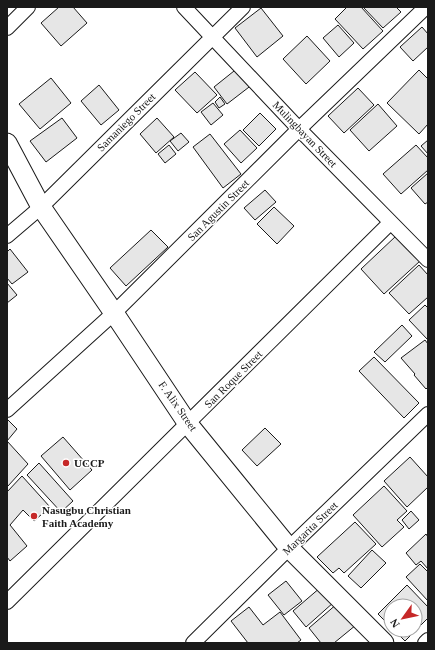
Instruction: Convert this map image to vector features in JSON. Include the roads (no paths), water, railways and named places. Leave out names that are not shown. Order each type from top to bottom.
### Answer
[{"type":"main road","name":"F. Alix Street","points":[[7,143],[41,207],[188,424],[289,548],[384,643]]},
{"type":"street","points":[[7,28],[28,7]]},
{"type":"street","name":"Mulingbayan Street","points":[[184,7],[299,129],[428,260]]},
{"type":"street","name":"Samaniego Street","points":[[7,236],[41,207],[243,7]]},
{"type":"street","name":"San Agustin Street","points":[[7,410],[114,313],[299,129],[426,7]]},
{"type":"street","name":"San Roque Street","points":[[7,602],[390,223]]},
{"type":"street","name":"Margarita Street","points":[[193,643],[428,414]]},
{"type":"street","points":[[425,643],[428,640]]},
{"type":"place","name":"UCCP","points":[[66,463]]},
{"type":"place","name":"Nasugbu Christian Faith Academy","points":[[34,516]]}]
